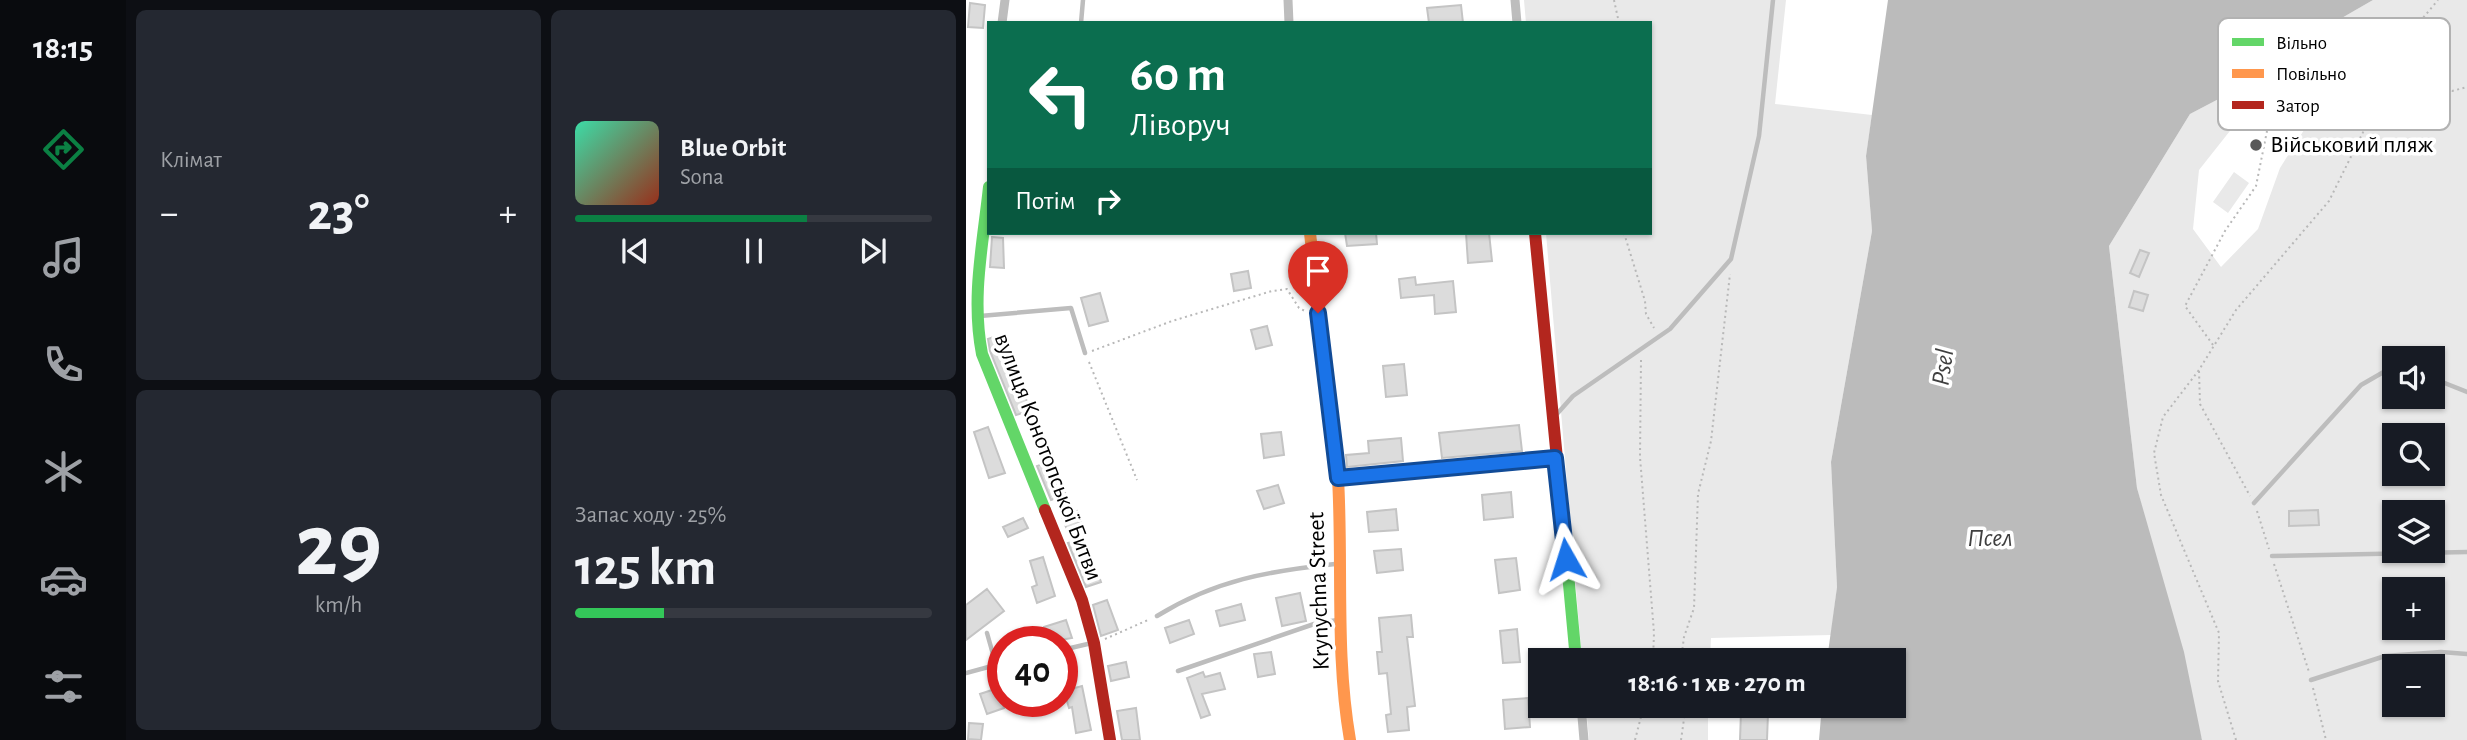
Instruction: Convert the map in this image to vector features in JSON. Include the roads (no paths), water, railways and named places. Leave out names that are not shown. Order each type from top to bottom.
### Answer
[{"type":"street","points":[[1002,21],[1005,0]]},
{"type":"street","points":[[1288,0],[1289,21]]},
{"type":"street","points":[[1515,0],[1517,21]]},
{"type":"street","name":"вулиця Конотопської Битви","points":[[987,223],[977,269],[975,316],[982,354],[1082,600],[1094,643],[1110,740]]},
{"type":"street","name":"Krynychna Street","points":[[1310,235],[1338,478],[1339,620],[1344,704],[1350,740]]},
{"type":"street","points":[[1535,235],[1575,648]]},
{"type":"street","points":[[1582,718],[1584,740]]},
{"type":"lane","points":[[1081,21],[1083,0]]},
{"type":"lane","points":[[1552,421],[1573,396],[1670,329],[1731,259],[1759,136],[1773,0]]},
{"type":"lane","points":[[975,316],[1071,307],[1085,353]]},
{"type":"lane","points":[[2254,503],[2361,385],[2382,373]]},
{"type":"lane","points":[[2445,383],[2467,392]]},
{"type":"lane","points":[[1338,478],[1555,458]]},
{"type":"lane","points":[[2272,556],[2467,552]]},
{"type":"lane","points":[[1157,616],[1228,582],[1275,570],[1338,564]]},
{"type":"lane","points":[[1178,671],[1317,623],[1339,620]]},
{"type":"lane","points":[[1078,646],[1094,643]]},
{"type":"lane","points":[[2311,680],[2385,656],[2441,652],[2467,654]]},
{"type":"lane","points":[[966,673],[987,667]]},
{"type":"water","name":"Псел","points":[[1888,0],[2373,0],[2342,18],[2218,18],[2218,99],[2190,114],[2109,246],[2137,488],[2184,652],[2202,740],[1819,740],[1821,718],[1906,718],[1906,648],[1829,648],[1837,587],[1831,462],[1872,231],[1866,156]]},
{"type":"place","name":"Військовий пляж","points":[[2256,145]]},
{"type":"water label","name":"Psel","points":[[1943,367]]}]
